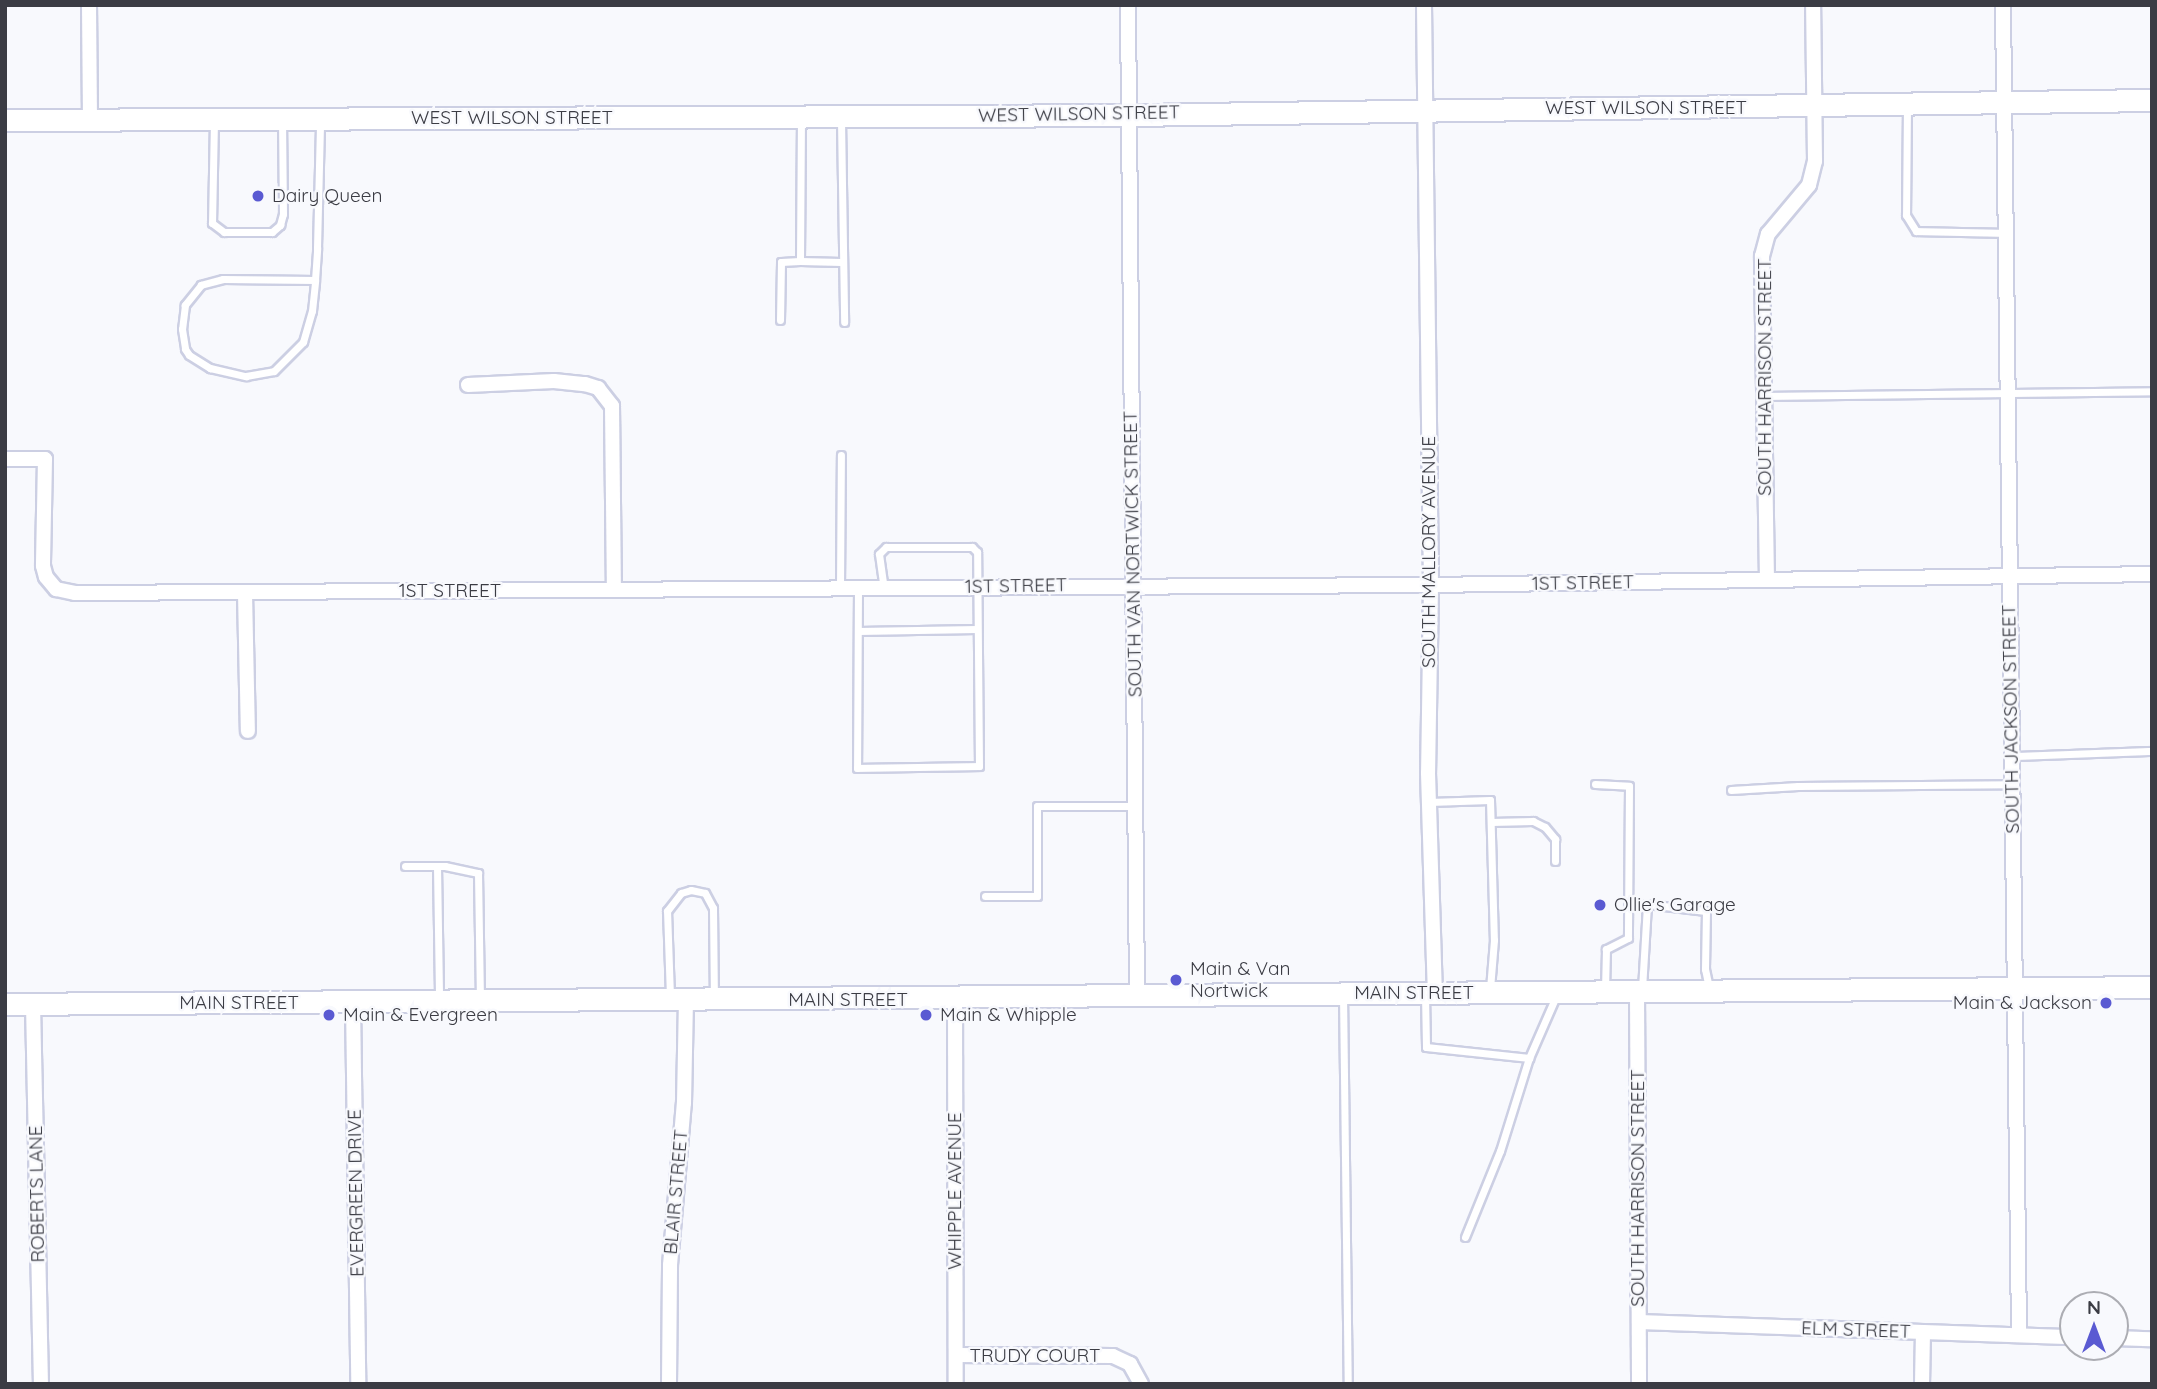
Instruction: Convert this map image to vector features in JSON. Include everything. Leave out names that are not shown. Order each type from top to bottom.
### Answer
[{"type":"main road","name":"WEST WILSON STREET","points":[[5,120],[1129,115],[2152,100]]},
{"type":"main road","name":"MAIN STREET","points":[[5,1004],[955,999],[1137,994],[1640,993],[2152,987]]},
{"type":"street","points":[[89,5],[90,120]]},
{"type":"street","name":"SOUTH VAN NORTWICK STREET","points":[[1128,5],[1137,994]]},
{"type":"street","name":"SOUTH MALLORY AVENUE","points":[[1424,5],[1431,585],[1430,993]]},
{"type":"street","name":"SOUTH HARRISON STREET","points":[[1767,580],[1762,256],[1768,234],[1809,185],[1815,161],[1813,5]]},
{"type":"street","name":"SOUTH JACKSON STREET","points":[[2003,5],[2019,1335]]},
{"type":"street","points":[[468,386],[554,381],[585,384],[598,388],[612,406],[614,589]]},
{"type":"street","name":"1ST STREET","points":[[5,459],[45,458],[43,566],[46,577],[57,589],[75,593],[1431,585],[2152,574]]},
{"type":"street","points":[[246,593],[248,731]]},
{"type":"street","name":"SOUTH HARRISON STREET","points":[[1639,1384],[1640,993]]},
{"type":"street","name":"WHIPPLE AVENUE","points":[[955,999],[956,1384]]},
{"type":"street","name":"BLAIR STREET","points":[[669,1384],[670,1265],[684,1103],[678,1000]]},
{"type":"street","name":"EVERGREEN DRIVE","points":[[353,1003],[358,1384]]},
{"type":"street","name":"ROBERTS LANE","points":[[33,1004],[41,1384]]},
{"type":"street","name":"ELM STREET","points":[[1639,1322],[2059,1336]]},
{"type":"street","points":[[1922,1384],[1923,1332]]},
{"type":"street","points":[[2129,1338],[2152,1339]]},
{"type":"street","name":"TRUDY COURT","points":[[956,1355],[1114,1356],[1130,1364],[1141,1384]]},
{"type":"lane","points":[[1907,104],[1906,215],[1916,232],[2006,233]]},
{"type":"lane","points":[[800,261],[801,116]]},
{"type":"lane","points":[[841,116],[841,262],[844,322]]},
{"type":"lane","points":[[214,120],[212,223],[224,232],[272,232],[280,225],[283,214],[282,119]]},
{"type":"lane","points":[[315,280],[223,279],[201,285],[185,305],[182,329],[185,349],[198,362],[227,374],[260,375],[274,370],[298,349],[307,333],[315,280],[320,119]]},
{"type":"lane","points":[[780,320],[782,262],[841,262]]},
{"type":"lane","points":[[1766,397],[2152,391]]},
{"type":"lane","points":[[840,588],[841,455]]},
{"type":"lane","points":[[858,588],[857,768],[979,766],[977,552],[972,547],[886,547],[879,554],[884,588]]},
{"type":"lane","points":[[858,631],[977,629]]},
{"type":"lane","points":[[2012,756],[2152,751]]},
{"type":"lane","points":[[1595,784],[1629,786],[1628,938],[1606,949],[1605,993]]},
{"type":"lane","points":[[1731,790],[1798,786],[2012,784]]},
{"type":"lane","points":[[1429,802],[1490,800],[1494,940],[1489,993]]},
{"type":"lane","points":[[985,896],[1037,896],[1037,806],[1136,806]]},
{"type":"lane","points":[[1491,822],[1533,821],[1545,827],[1555,839],[1555,861]]},
{"type":"lane","points":[[405,866],[437,866],[478,873],[480,1002]]},
{"type":"lane","points":[[437,866],[439,1002]]},
{"type":"lane","points":[[678,1000],[667,911],[681,893],[691,890],[705,893],[713,908],[714,1000]]},
{"type":"lane","points":[[1640,993],[1647,904],[1706,911],[1705,969],[1710,992]]},
{"type":"lane","points":[[1430,993],[1426,1047],[1529,1058]]},
{"type":"lane","points":[[1465,1237],[1500,1151],[1529,1058],[1557,993]]},
{"type":"lane","points":[[1343,994],[1348,1384]]},
{"type":"place","name":"Dairy Queen","points":[[258,196]]},
{"type":"place","name":"Ollie's Garage","points":[[1600,905]]},
{"type":"place","name":"Main & Van Nortwick","points":[[1176,980]]},
{"type":"place","name":"Main & Jackson","points":[[2106,1003]]},
{"type":"place","name":"Main & Evergreen","points":[[329,1015]]},
{"type":"place","name":"Main & Whipple","points":[[926,1015]]}]
